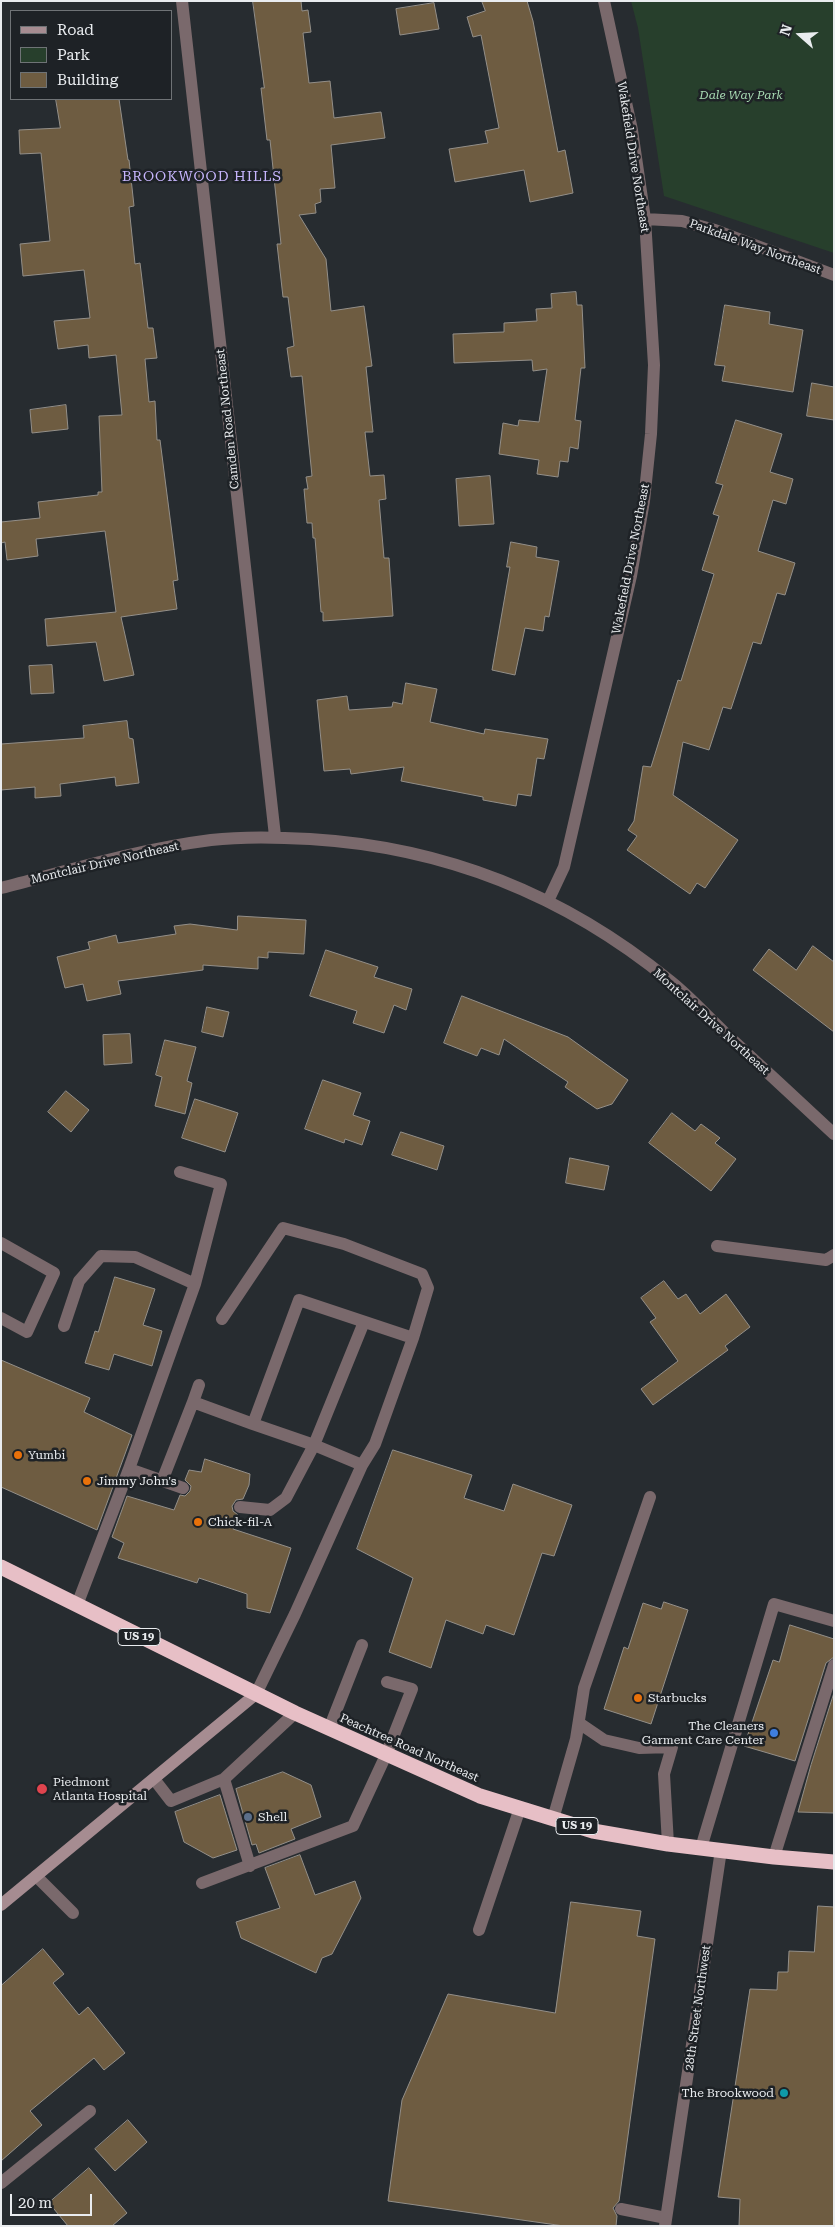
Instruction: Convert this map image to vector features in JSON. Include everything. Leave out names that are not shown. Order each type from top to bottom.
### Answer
[{"type":"highway","name":"Peachtree Road Northeast","points":[[1,1567],[295,1713],[480,1796],[593,1831],[668,1844],[834,1862]]},
{"type":"street","name":"Camden Road Northeast","points":[[182,1],[274,836]]},
{"type":"street","name":"Wakefield Drive Northeast","points":[[548,901],[564,867],[631,576],[644,501],[651,434],[654,365],[645,219],[632,130],[604,1]]},
{"type":"street","name":"Parkdale Way Northeast","points":[[645,219],[682,221],[714,230],[834,275]]},
{"type":"street","name":"Montclair Drive Northeast","points":[[1,888],[152,849],[214,840],[274,836],[350,841],[419,854],[484,873],[548,901],[612,937],[670,981],[834,1134]]},
{"type":"street","points":[[77,1605],[129,1469],[195,1284],[222,1184],[180,1172]]},
{"type":"street","points":[[1,1905],[256,1694],[295,1614],[362,1465],[375,1444],[413,1338],[428,1288],[422,1274],[344,1244],[283,1228],[222,1319]]},
{"type":"street","points":[[1,1244],[54,1273],[26,1332],[1,1318]]},
{"type":"street","points":[[718,1246],[826,1260],[834,1255]]},
{"type":"street","points":[[64,1326],[79,1281],[101,1256],[135,1257],[195,1284]]},
{"type":"street","points":[[253,1424],[299,1300],[413,1338]]},
{"type":"street","points":[[240,1507],[270,1510],[286,1498],[314,1445],[364,1322]]},
{"type":"street","points":[[162,1481],[199,1385]]},
{"type":"street","points":[[193,1402],[314,1445],[362,1465]]},
{"type":"street","points":[[129,1469],[182,1488]]},
{"type":"street","points":[[553,1819],[576,1739],[584,1688],[650,1497]]},
{"type":"street","points":[[701,1848],[774,1604],[834,1621]]},
{"type":"street","points":[[329,1729],[362,1645]]},
{"type":"street","points":[[774,1857],[834,1666]]},
{"type":"street","points":[[202,1883],[354,1826],[386,1755],[412,1689],[387,1682]]},
{"type":"street","points":[[154,1779],[171,1801],[224,1779],[295,1713]]},
{"type":"street","points":[[579,1722],[604,1740],[639,1748],[672,1747],[664,1774],[668,1844]]},
{"type":"street","points":[[224,1779],[250,1866]]},
{"type":"street","points":[[479,1930],[520,1808]]},
{"type":"street","name":"28th Street Northwest","points":[[666,2222],[721,1850]]},
{"type":"street","points":[[36,1876],[73,1912]]},
{"type":"street","points":[[1,2183],[90,2110]]},
{"type":"street","points":[[620,2209],[666,2222]]},
{"type":"green space","name":"Dale Way Park","points":[[631,1],[834,1],[834,253],[664,196],[638,28]]},
{"type":"building","points":[[253,1],[301,1],[302,11],[308,10],[311,32],[303,33],[309,83],[330,81],[334,118],[381,112],[385,138],[331,145],[335,188],[320,189],[321,202],[315,204],[316,213],[299,215],[326,259],[331,311],[364,306],[372,366],[366,367],[373,432],[365,432],[370,476],[384,475],[386,499],[379,500],[384,558],[389,558],[393,616],[323,621],[315,538],[313,538],[312,523],[307,523],[304,489],[308,489],[306,477],[312,476],[302,376],[291,377],[287,348],[294,346],[288,297],[283,297],[277,244],[281,244],[270,140],[267,140],[261,88],[264,88]]},
{"type":"building","points":[[482,1],[527,1],[533,21],[558,152],[565,150],[573,193],[530,202],[524,170],[455,182],[449,149],[488,143],[485,131],[499,128],[481,35],[473,37],[467,17],[485,11]]},
{"type":"building","points":[[434,3],[439,29],[400,35],[396,9]]},
{"type":"building","points":[[56,100],[119,100],[134,206],[129,207],[135,264],[140,263],[148,328],[153,328],[157,358],[145,359],[149,402],[155,401],[157,440],[160,440],[178,580],[173,581],[177,609],[121,617],[134,675],[104,681],[96,642],[47,646],[45,619],[116,612],[105,531],[36,539],[38,556],[7,560],[5,542],[1,543],[1,522],[40,518],[38,502],[98,495],[98,492],[102,492],[99,416],[122,415],[116,355],[89,358],[88,345],[58,349],[54,321],[90,318],[84,270],[23,276],[20,244],[50,241],[41,153],[20,154],[19,130],[60,128]]},
{"type":"building","points":[[576,292],[577,305],[582,305],[585,368],[581,368],[575,420],[581,421],[578,449],[570,447],[568,462],[560,461],[558,477],[537,474],[539,460],[499,454],[503,423],[518,426],[519,420],[539,422],[547,369],[533,371],[532,360],[454,363],[453,334],[504,332],[504,323],[537,321],[536,309],[552,308],[551,294]]},
{"type":"building","points":[[725,305],[770,312],[769,324],[803,330],[793,392],[722,381],[725,366],[715,365]]},
{"type":"building","points":[[812,383],[834,387],[834,420],[807,416]]},
{"type":"building","points":[[66,405],[68,429],[32,433],[30,410]]},
{"type":"building","points":[[736,420],[782,434],[770,472],[793,479],[786,504],[773,500],[758,551],[795,563],[785,595],[777,593],[761,644],[753,642],[731,709],[723,707],[709,750],[683,742],[673,795],[738,840],[705,888],[697,883],[690,894],[627,850],[637,836],[628,830],[634,821],[643,766],[651,767],[678,680],[681,681],[714,574],[702,570],[719,516],[713,514],[723,485],[716,483]]},
{"type":"building","points":[[490,476],[494,524],[459,526],[456,479]]},
{"type":"building","points":[[511,542],[537,547],[536,557],[559,561],[549,617],[545,616],[543,631],[525,628],[515,675],[492,670],[510,567],[507,567]]},
{"type":"building","points":[[52,665],[54,693],[31,694],[29,666]]},
{"type":"building","points":[[406,683],[437,689],[430,722],[484,734],[485,729],[548,739],[544,759],[537,758],[531,796],[518,794],[516,806],[483,800],[483,797],[401,781],[404,767],[351,774],[350,769],[324,771],[317,700],[347,696],[349,710],[392,707],[393,702],[402,704]]},
{"type":"building","points":[[127,721],[129,738],[133,739],[139,783],[116,786],[115,777],[60,784],[61,796],[35,798],[35,787],[1,790],[1,744],[84,738],[83,726]]},
{"type":"building","points":[[238,916],[306,920],[304,954],[268,952],[268,958],[258,957],[258,969],[203,965],[203,970],[118,981],[121,994],[87,1001],[83,984],[65,988],[57,957],[90,949],[88,942],[116,935],[118,943],[176,934],[174,926],[190,924],[237,930]]},
{"type":"building","points":[[813,946],[834,962],[834,1032],[753,970],[769,949],[796,970]]},
{"type":"building","points":[[326,950],[378,967],[374,977],[412,989],[406,1010],[394,1005],[384,1033],[353,1023],[357,1011],[310,996]]},
{"type":"building","points":[[462,996],[568,1037],[628,1080],[612,1104],[597,1109],[565,1087],[568,1082],[504,1039],[499,1055],[481,1048],[477,1056],[444,1043]]},
{"type":"building","points":[[207,1007],[229,1012],[223,1037],[202,1032]]},
{"type":"building","points":[[130,1034],[132,1063],[104,1065],[103,1035]]},
{"type":"building","points":[[165,1040],[196,1047],[187,1081],[192,1083],[185,1114],[155,1106],[162,1077],[156,1075]]},
{"type":"building","points":[[323,1080],[361,1093],[353,1115],[370,1121],[362,1145],[345,1139],[344,1143],[305,1129]]},
{"type":"building","points":[[66,1091],[89,1110],[71,1132],[48,1112]]},
{"type":"building","points":[[195,1099],[238,1113],[225,1152],[182,1138]]},
{"type":"building","points":[[672,1113],[695,1131],[701,1124],[720,1138],[715,1143],[736,1159],[711,1191],[649,1143]]},
{"type":"building","points":[[401,1132],[444,1146],[437,1170],[392,1155]]},
{"type":"building","points":[[570,1158],[609,1166],[604,1190],[566,1183]]},
{"type":"building","points":[[115,1277],[155,1289],[143,1325],[162,1331],[152,1366],[114,1354],[109,1370],[85,1363],[95,1331],[98,1332]]},
{"type":"building","points":[[664,1281],[678,1299],[686,1294],[700,1314],[726,1294],[750,1327],[725,1346],[728,1350],[653,1405],[641,1389],[678,1361],[650,1322],[656,1318],[641,1298]]},
{"type":"building","points":[[1,1360],[90,1398],[84,1412],[132,1435],[97,1530],[1,1487]]},
{"type":"building","points":[[393,1450],[472,1475],[464,1498],[504,1511],[513,1484],[572,1505],[554,1556],[542,1553],[514,1635],[486,1625],[483,1634],[446,1620],[431,1668],[389,1652],[413,1578],[357,1549]]},
{"type":"building","points":[[205,1459],[250,1474],[249,1485],[243,1499],[236,1500],[232,1506],[233,1511],[238,1515],[233,1529],[291,1548],[270,1613],[247,1608],[247,1594],[199,1578],[197,1583],[118,1558],[124,1543],[112,1537],[127,1496],[174,1510],[180,1495],[185,1496],[190,1491],[191,1486],[185,1480],[189,1470],[201,1472]]},
{"type":"building","points":[[664,1602],[688,1610],[651,1724],[604,1709],[624,1647],[628,1649],[643,1603],[661,1609]]},
{"type":"building","points":[[790,1625],[834,1639],[834,1657],[826,1663],[795,1761],[744,1746],[773,1660],[779,1662]]},
{"type":"building","points":[[834,1693],[834,1813],[798,1812],[811,1765]]},
{"type":"building","points":[[283,1772],[311,1785],[321,1817],[291,1829],[295,1839],[259,1853],[256,1844],[252,1845],[236,1789]]},
{"type":"building","points":[[220,1795],[237,1850],[213,1858],[184,1842],[175,1812]]},
{"type":"building","points":[[300,1855],[315,1895],[355,1881],[361,1898],[332,1954],[322,1958],[316,1973],[241,1938],[236,1922],[280,1908],[265,1868]]},
{"type":"building","points":[[571,1902],[641,1911],[637,1936],[655,1939],[619,2201],[613,2208],[617,2216],[616,2226],[564,2226],[388,2201],[402,2100],[448,1994],[555,2013]]},
{"type":"building","name":"The Brookwood","points":[[818,1906],[834,1907],[834,2226],[739,2226],[740,2199],[718,2197],[750,1989],[777,1990],[778,1972],[788,1972],[789,1951],[814,1952]]},
{"type":"building","points":[[43,1949],[64,1974],[53,1983],[79,2015],[88,2007],[125,2053],[104,2070],[94,2058],[30,2111],[42,2125],[1,2161],[1,1986]]},
{"type":"building","points":[[128,2120],[147,2142],[115,2171],[95,2149]]},
{"type":"building","points":[[89,2168],[127,2213],[112,2226],[68,2226],[49,2203]]},
{"type":"place","name":"Yumbi","points":[[18,1455]]},
{"type":"place","name":"Jimmy John's","points":[[87,1481]]},
{"type":"place","name":"Chick-fil-A","points":[[198,1522]]},
{"type":"place","name":"Starbucks","points":[[638,1698]]},
{"type":"place","name":"The Cleaners Garment Care Center","points":[[774,1733]]},
{"type":"place","name":"Piedmont Atlanta Hospital","points":[[42,1789]]},
{"type":"place","name":"Shell","points":[[248,1817]]},
{"type":"place","name":"The Brookwood","points":[[784,2093]]},
{"type":"district","name":"BROOKWOOD HILLS","points":[[202,177]]}]
